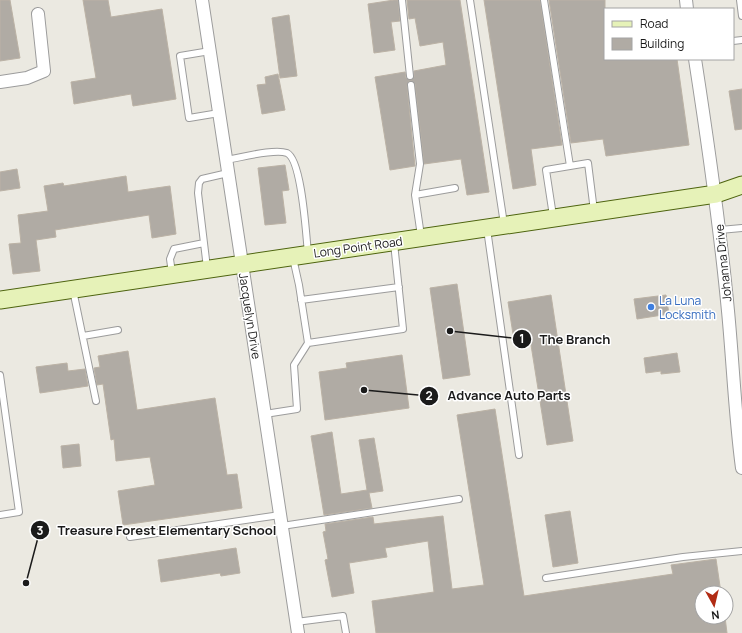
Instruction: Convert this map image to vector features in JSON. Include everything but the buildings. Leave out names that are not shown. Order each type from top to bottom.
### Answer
[{"type":"main road","name":"Long Point Road","points":[[0,300],[716,194],[742,185]]},
{"type":"main road","name":"Long Point Road","points":[[716,194],[742,198]]},
{"type":"street","name":"Jacquelyn Drive","points":[[202,0],[297,627]]},
{"type":"street","points":[[0,82],[27,78],[44,71],[38,14]]},
{"type":"street","name":"Johanna Drive","points":[[695,60],[716,194],[728,312],[737,433],[742,468]]},
{"type":"lane","points":[[402,0],[410,76]]},
{"type":"lane","points":[[470,0],[505,225]]},
{"type":"lane","points":[[544,0],[570,166]]},
{"type":"lane","points":[[740,0],[742,16]]},
{"type":"lane","points":[[210,51],[180,56],[189,118],[219,113]]},
{"type":"lane","points":[[411,85],[420,164],[415,195],[421,238]]},
{"type":"lane","points":[[226,160],[276,152],[286,153],[291,156],[299,174],[301,300],[308,343],[294,365],[297,409],[265,414]]},
{"type":"lane","points":[[553,218],[546,170],[588,163],[594,212]]},
{"type":"lane","points":[[207,269],[198,193],[199,183],[202,179],[228,173]]},
{"type":"lane","points":[[415,195],[455,188]]},
{"type":"lane","points":[[487,228],[519,455]]},
{"type":"lane","points":[[720,230],[742,228]]},
{"type":"lane","points":[[172,274],[170,259],[174,249],[204,242]]},
{"type":"lane","points":[[308,343],[403,329],[394,242]]},
{"type":"lane","points":[[301,300],[399,287]]},
{"type":"lane","points":[[72,289],[96,401]]},
{"type":"lane","points":[[83,336],[118,330]]},
{"type":"lane","points":[[0,375],[19,512],[0,515]]},
{"type":"lane","points":[[130,537],[281,521],[459,499]]},
{"type":"lane","points":[[546,578],[683,557],[742,551]]},
{"type":"lane","points":[[297,627],[343,616],[346,633]]},
{"type":"place","name":"La Luna Locksmith","points":[[651,307]]},
{"type":"place","name":"The Branch","points":[[450,331]]},
{"type":"place","name":"Advance Auto Parts","points":[[364,390]]},
{"type":"place","name":"Treasure Forest Elementary School","points":[[26,583]]}]
